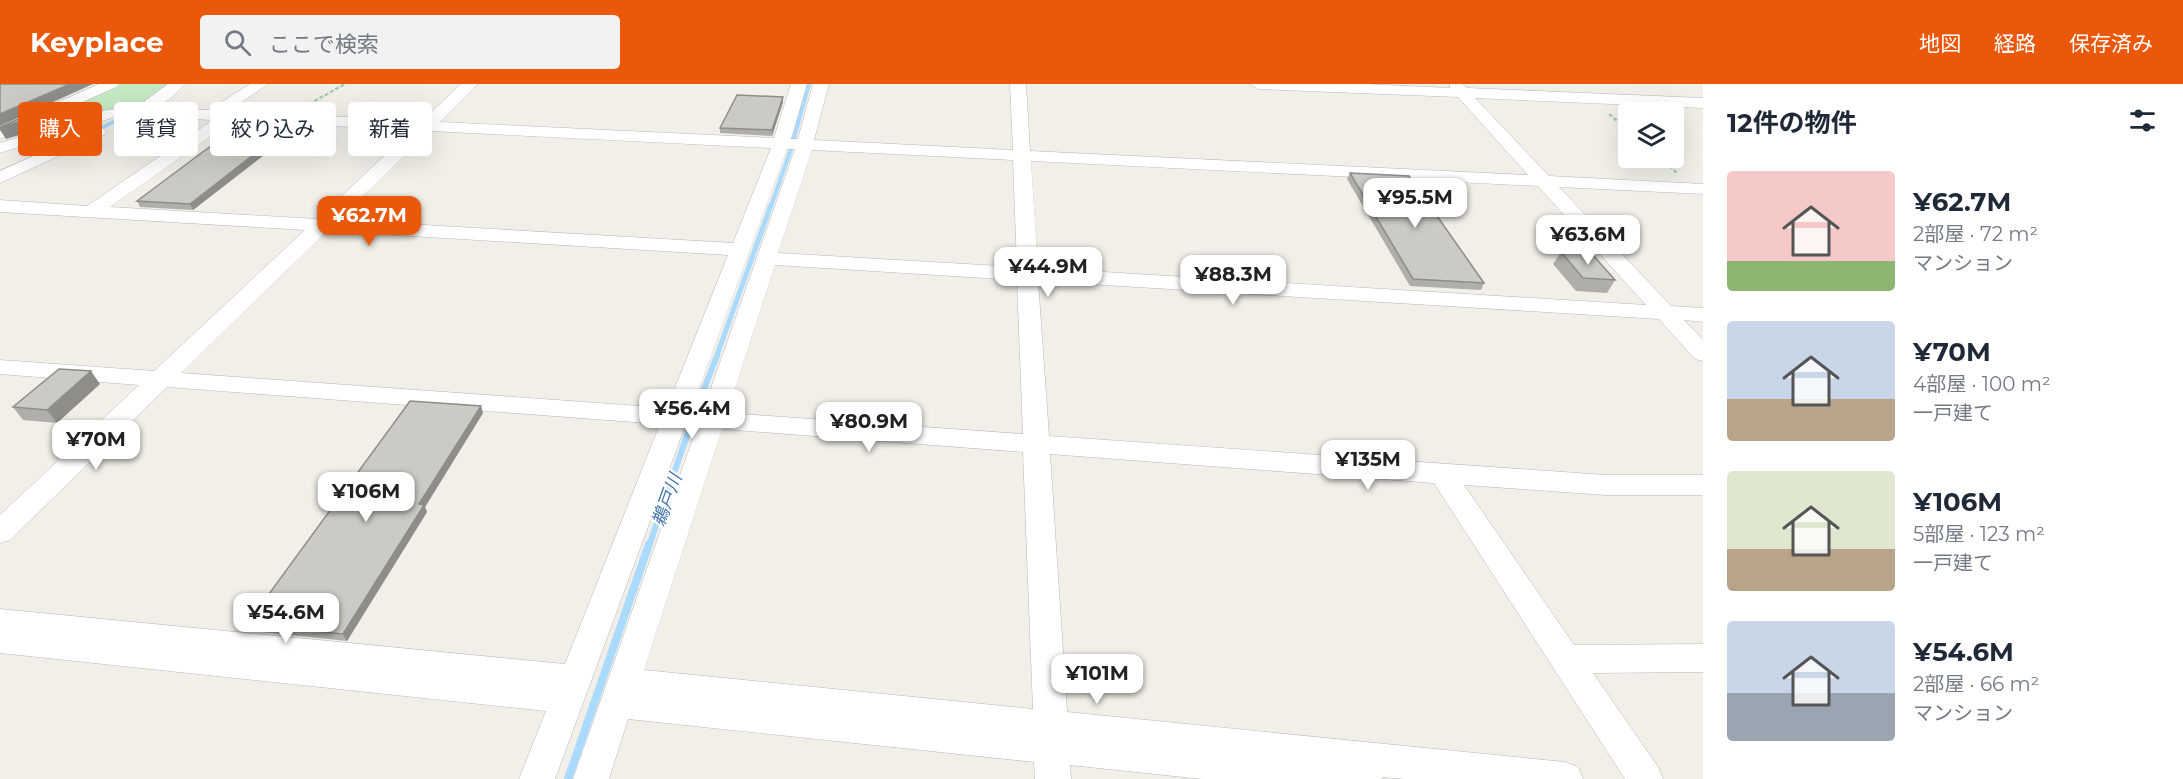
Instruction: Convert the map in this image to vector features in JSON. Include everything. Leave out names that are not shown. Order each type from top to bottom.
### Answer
[{"type":"street","points":[[0,134],[111,84]]},
{"type":"street","points":[[153,102],[177,84]]},
{"type":"street","points":[[237,102],[260,84]]},
{"type":"street","points":[[432,120],[470,84]]},
{"type":"street","points":[[537,779],[571,689],[767,255],[793,144],[799,84]]},
{"type":"street","points":[[591,779],[620,693],[740,253],[821,84]]},
{"type":"street","points":[[1018,84],[1051,751]]},
{"type":"street","points":[[1258,84],[1458,89],[1703,354]]},
{"type":"street","points":[[1328,84],[1703,102]]},
{"type":"street","points":[[0,148],[114,114]]},
{"type":"street","points":[[90,212],[210,122]]},
{"type":"street","points":[[0,178],[114,124]]},
{"type":"street","points":[[432,126],[1703,189]]},
{"type":"street","points":[[0,532],[395,156]]},
{"type":"street","points":[[0,206],[319,228]]},
{"type":"street","points":[[0,212],[740,253]]},
{"type":"street","points":[[767,255],[1661,309],[1703,315]]},
{"type":"street","points":[[1661,309],[1703,308]]},
{"type":"street","points":[[0,367],[1442,474],[1606,485],[1703,485]]},
{"type":"street","points":[[1442,474],[1645,779]]},
{"type":"street","points":[[0,622],[571,689]]},
{"type":"street","points":[[0,640],[571,689]]},
{"type":"street","points":[[1565,659],[1703,658]]},
{"type":"street","points":[[620,693],[1051,751],[1365,779]]},
{"type":"street","points":[[1051,751],[1565,779]]},
{"type":"path","points":[[313,102],[345,84]]},
{"type":"green space","points":[[115,84],[168,84],[146,102],[114,102],[114,111],[102,113],[102,102],[75,102]]},
{"type":"building","points":[[0,84],[70,84],[28,102],[18,102],[18,106],[0,114]]},
{"type":"building","points":[[737,95],[783,97],[772,130],[720,128]]},
{"type":"building","points":[[18,119],[18,122],[0,127]]},
{"type":"building","points":[[210,147],[210,156],[252,156],[190,204],[137,201],[198,156]]},
{"type":"building","points":[[1350,173],[1409,176],[1484,283],[1413,279]]},
{"type":"building","points":[[1561,252],[1591,253],[1615,280],[1583,278]]},
{"type":"building","points":[[59,369],[91,371],[47,410],[13,407]]},
{"type":"building","points":[[410,401],[481,406],[419,504],[424,505],[343,634],[247,624]]},
{"type":"waterway","name":"鵜戸川","points":[[771,206],[791,149],[809,84]]},
{"type":"waterway","points":[[102,127],[114,122]]},
{"type":"waterway","name":"鵜戸川","points":[[716,358],[771,205]]},
{"type":"waterway","name":"鵜戸川","points":[[649,546],[696,409],[717,356]]},
{"type":"waterway","name":"鵜戸川","points":[[568,779],[649,544]]}]
